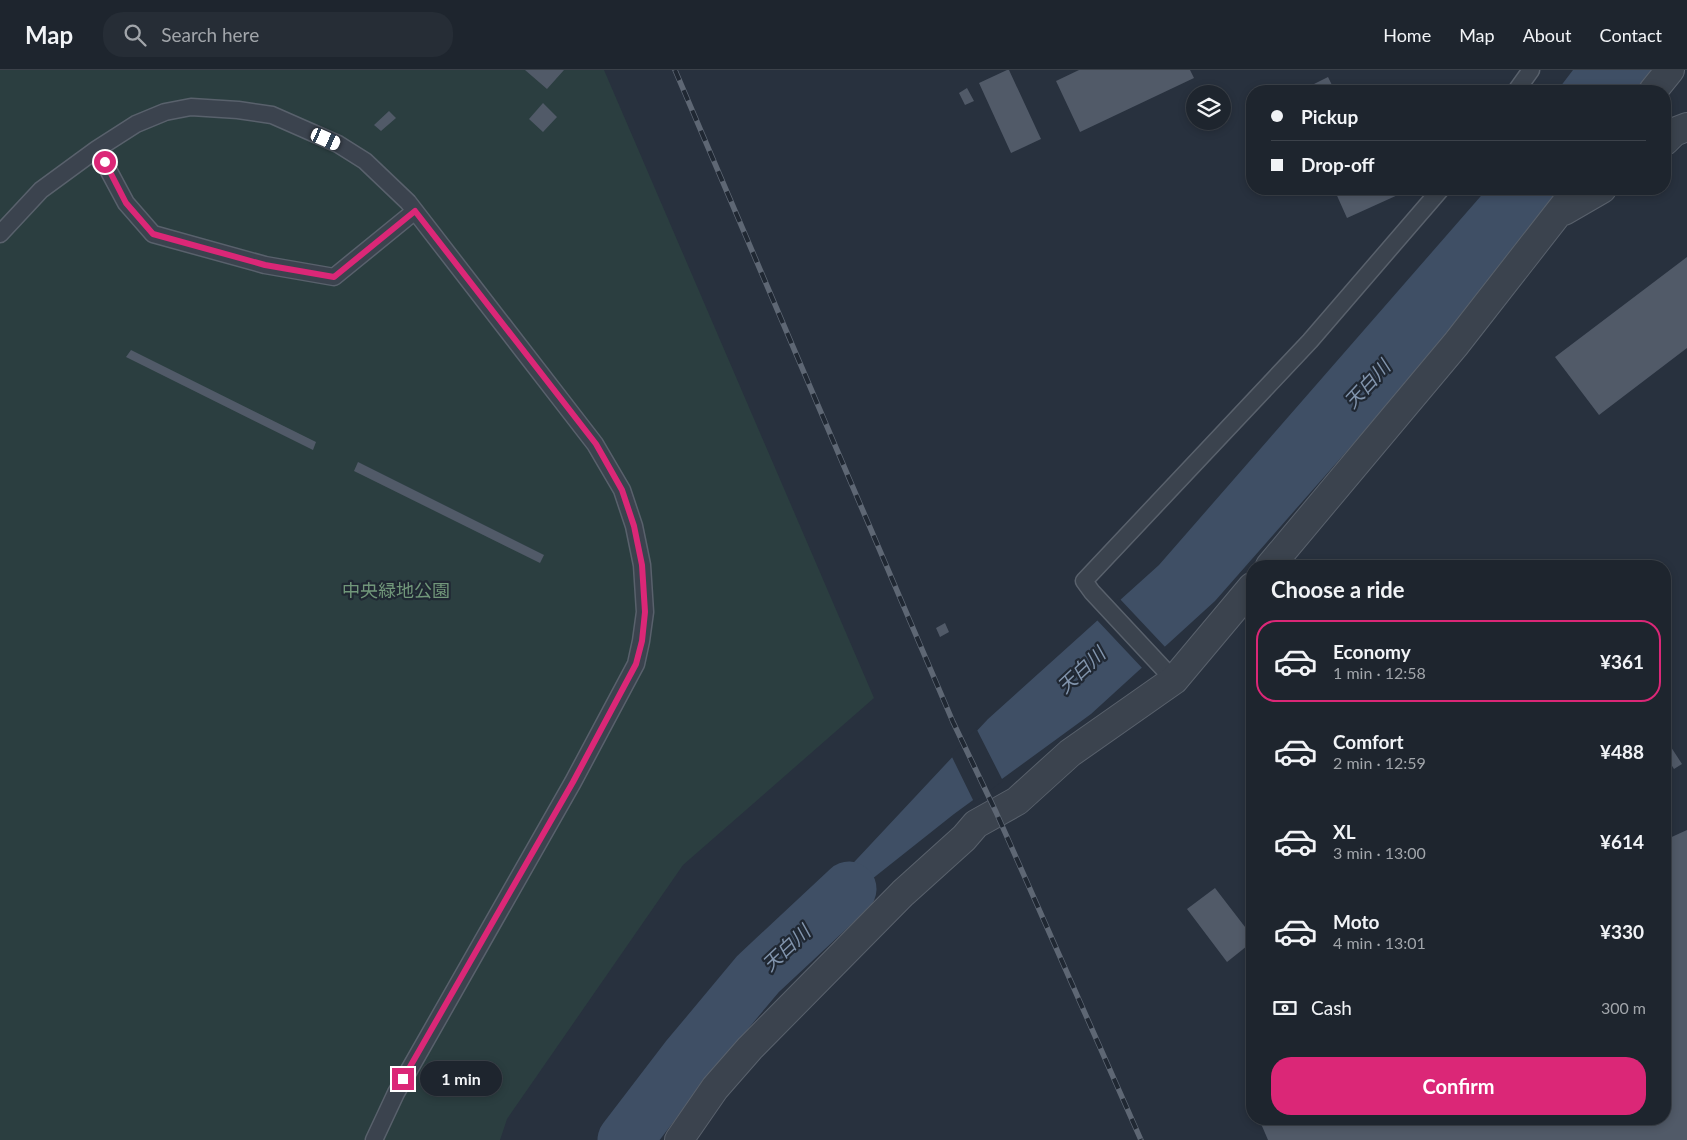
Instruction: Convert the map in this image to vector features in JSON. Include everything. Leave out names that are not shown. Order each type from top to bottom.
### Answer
[{"type":"street","points":[[1658,85],[1670,70]]},
{"type":"street","points":[[1671,135],[1687,127]]},
{"type":"street","points":[[1275,560],[1456,344],[1572,195]]},
{"type":"street","points":[[1556,215],[1591,195]]},
{"type":"street","points":[[679,1140],[715,1088],[750,1048],[903,893],[964,838],[976,824],[1017,801],[1070,753],[1169,675],[1246,593]]},
{"type":"lane","points":[[1520,85],[1531,70]]},
{"type":"lane","points":[[0,234],[41,190],[136,124],[165,112],[190,107],[238,110],[272,116],[338,144],[365,162],[408,202],[596,444],[622,490],[634,526],[642,565],[645,612],[642,641],[636,664],[573,782],[396,1093],[374,1140]]},
{"type":"lane","points":[[98,149],[126,203],[153,234],[265,265],[334,277],[415,211]]},
{"type":"lane","points":[[1169,675],[1084,581],[1310,341],[1436,195]]},
{"type":"green space","name":"中央緑地公園","points":[[0,70],[604,70],[874,698],[683,865],[507,1119],[500,1140],[0,1140]]},
{"type":"water","points":[[1573,70],[1655,70],[1644,85],[1562,85]]},
{"type":"water","points":[[1482,195],[1557,195],[1419,369],[1251,560],[1246,560],[1246,566],[1215,601],[1091,714],[954,814],[741,983],[988,719],[1159,565]]},
{"type":"pier","points":[[1119,598],[1167,649],[1144,670],[1096,619]]},
{"type":"pier","points":[[976,728],[1003,781],[974,802],[951,755]]},
{"type":"building","points":[[525,70],[564,70],[547,89]]},
{"type":"building","points":[[1009,70],[1041,139],[1011,153],[979,83]]},
{"type":"building","points":[[1079,70],[1190,70],[1194,78],[1080,132],[1056,81]]},
{"type":"building","points":[[1328,77],[1332,85],[1312,85]]},
{"type":"building","points":[[967,88],[974,101],[965,105],[959,93]]},
{"type":"building","points":[[543,103],[557,117],[543,132],[529,119]]},
{"type":"building","points":[[389,111],[396,118],[381,131],[374,125]]},
{"type":"building","points":[[1337,195],[1398,195],[1347,218]]},
{"type":"building","points":[[1687,257],[1687,348],[1599,415],[1555,357]]},
{"type":"building","points":[[131,350],[316,442],[313,450],[126,357]]},
{"type":"building","points":[[358,462],[544,555],[540,563],[354,471]]},
{"type":"building","points":[[945,623],[949,632],[940,637],[936,628]]},
{"type":"building","points":[[1671,747],[1682,764],[1674,769],[1671,764]]},
{"type":"building","points":[[1687,830],[1687,1140],[1268,1140],[1262,1125],[1671,1125],[1671,837]]},
{"type":"building","points":[[1215,888],[1246,928],[1246,947],[1227,962],[1187,909]]},
{"type":"waterway","name":"天白川","points":[[625,1140],[687,1059],[758,974],[849,889]]},
{"type":"railway","points":[[675,70],[953,722],[996,812],[1141,1140]]},
{"type":"route","points":[[105,162],[126,203],[153,234],[265,265],[334,277],[415,211],[596,444],[622,490],[634,526],[642,565],[645,612],[642,641],[636,664],[573,782],[403,1079]]}]
